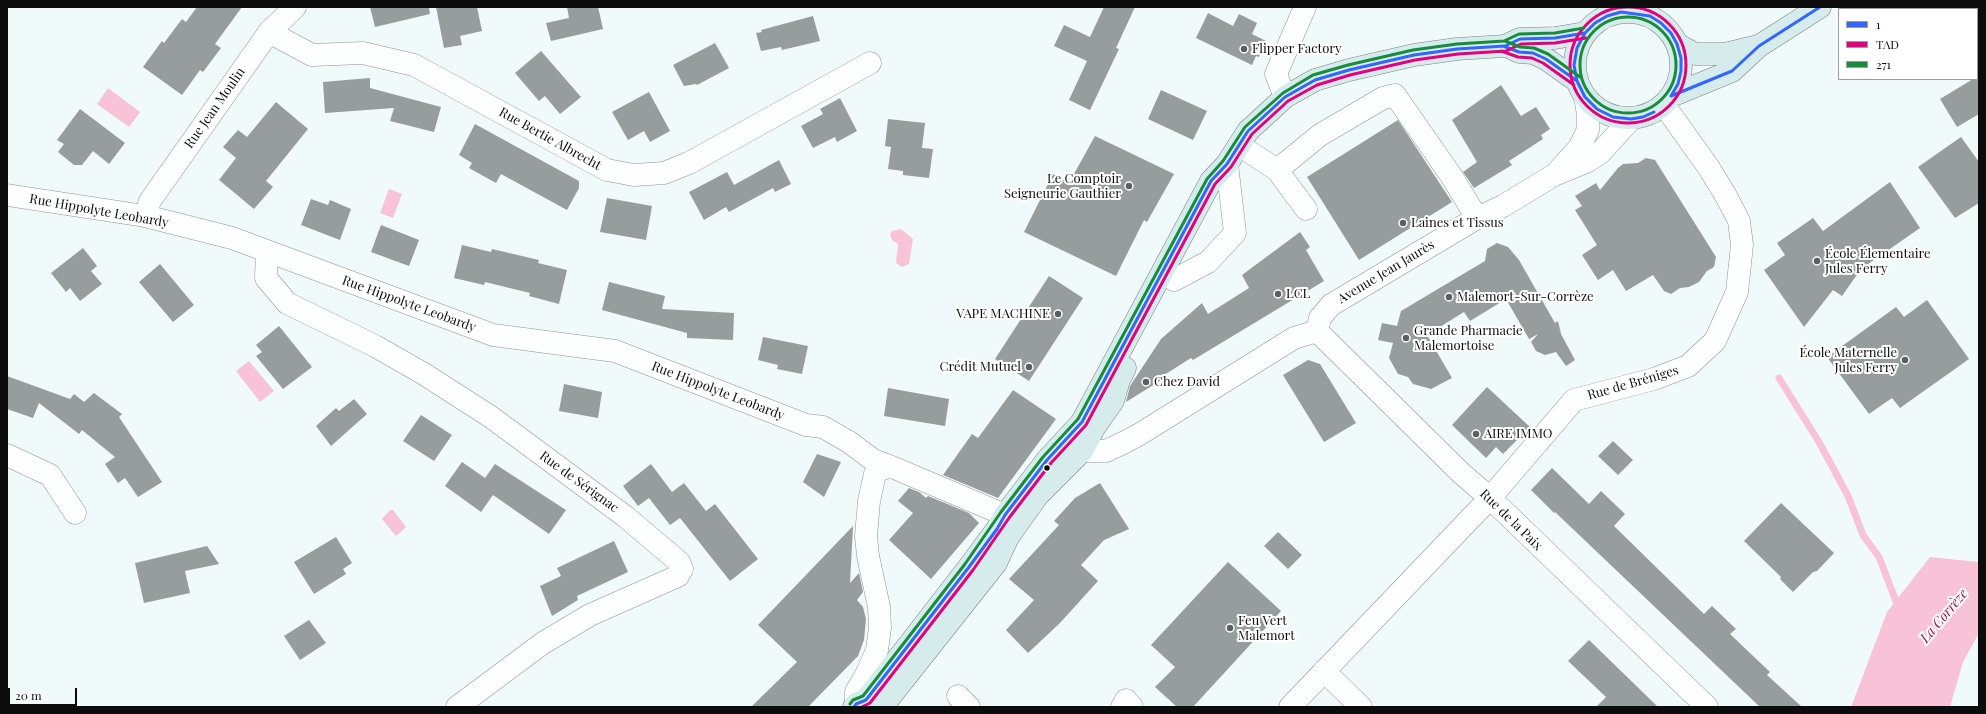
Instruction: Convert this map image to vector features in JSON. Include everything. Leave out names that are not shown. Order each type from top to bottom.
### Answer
[{"type":"main road","points":[[1506,46],[1519,52],[1533,53],[1546,59],[1581,89],[1597,109],[1613,117],[1631,119],[1654,112],[1668,101],[1732,71],[1759,46],[1806,11]]},
{"type":"main road","points":[[1581,89],[1574,65],[1577,48],[1585,33],[1608,12],[1647,12],[1671,33],[1677,44],[1681,58],[1681,71],[1678,84],[1668,101]]},
{"type":"main road","points":[[882,707],[996,563],[1008,537],[1038,495],[1082,451],[1088,425],[1211,181],[1227,164],[1248,131],[1285,97],[1315,80],[1378,62],[1457,49],[1506,46],[1520,39],[1556,38],[1585,33]]},
{"type":"main road","points":[[1677,44],[1695,54],[1725,54],[1759,46]]},
{"type":"main road","points":[[855,705],[866,700],[901,656],[969,568],[997,529],[1005,514],[1047,460],[1088,425],[1113,401],[1119,379],[1174,280],[1222,188],[1227,164]]},
{"type":"street","name":"Rue Jean Moulin","points":[[145,216],[150,201],[269,32],[295,7]]},
{"type":"street","points":[[1285,97],[1276,74],[1305,7]]},
{"type":"street","name":"Rue Bertie Albrecht","points":[[269,32],[312,55],[362,53],[414,64],[607,170],[634,175],[664,173],[689,163],[870,63]]},
{"type":"street","name":"Avenue Jean Jaurès","points":[[1554,175],[1579,148],[1588,130],[1588,114],[1581,89]]},
{"type":"street","points":[[1277,170],[1320,135],[1383,98],[1395,95],[1452,177],[1477,218]]},
{"type":"street","name":"Rue de Bréniges","points":[[1290,707],[1490,498],[1574,400],[1654,379],[1688,366],[1715,341],[1736,292],[1742,245],[1739,220],[1668,101]]},
{"type":"street","name":"Avenue Jean Jaurès","points":[[1317,331],[1320,318],[1331,304],[1477,218],[1504,206],[1554,175],[1588,161],[1600,153],[1631,119]]},
{"type":"street","points":[[1239,145],[1277,170],[1306,208]]},
{"type":"street","points":[[1174,280],[1208,262],[1235,233],[1227,164]]},
{"type":"street","name":"Rue Hippolyte Leobardy","points":[[7,195],[145,216],[232,238],[493,335],[616,351],[806,425],[823,427],[849,442],[873,460],[1005,514]]},
{"type":"street","name":"Rue de Sérignac","points":[[267,252],[266,278],[287,303],[375,346],[424,374],[491,418],[626,516],[679,562],[682,569],[678,576],[590,615],[543,643],[457,707]]},
{"type":"street","points":[[1082,451],[1106,451],[1123,443],[1294,338],[1317,331]]},
{"type":"street","name":"Rue de la Paix","points":[[1317,331],[1460,473],[1490,498],[1707,707]]},
{"type":"street","name":"Rue Hippolyte Leobardy","points":[[806,425],[816,438],[845,452],[857,462],[862,471],[869,501]]},
{"type":"street","points":[[7,455],[50,475],[75,513]]},
{"type":"street","name":"Rue Hippolyte Leobardy","points":[[855,705],[856,692],[867,673],[877,650],[880,628],[879,607],[867,550],[866,536],[869,501],[875,474],[880,469],[892,467]]},
{"type":"street","points":[[1324,671],[1361,707]]},
{"type":"street","points":[[1122,707],[1126,700],[1132,707]]},
{"type":"water","points":[[108,88],[140,112],[129,127],[97,104]]},
{"type":"water","points":[[389,189],[402,194],[393,218],[380,213]]},
{"type":"water","points":[[901,229],[913,239],[909,264],[902,267],[896,263],[898,244],[892,240],[890,234],[892,231]]},
{"type":"water","points":[[249,361],[274,391],[260,402],[236,371]]},
{"type":"water","points":[[390,510],[393,510],[406,527],[396,536],[382,519]]},
{"type":"water","name":"La Corrèze","points":[[1930,557],[1979,562],[1979,633],[1963,662],[1950,707],[1851,707],[1887,612]]},
{"type":"building","points":[[197,7],[242,7],[215,44],[221,48],[203,72],[200,70],[182,95],[143,67],[162,41],[164,43],[182,19],[186,22]]},
{"type":"building","points":[[370,7],[429,7],[430,14],[375,27]]},
{"type":"building","points":[[436,7],[477,7],[482,31],[460,36],[462,45],[444,48]]},
{"type":"building","points":[[567,7],[598,7],[603,29],[551,41],[546,23],[569,18]]},
{"type":"building","points":[[1104,7],[1135,7],[1116,48],[1119,49],[1090,110],[1069,100],[1087,61],[1054,46],[1064,25],[1090,37]]},
{"type":"building","points":[[1208,13],[1233,26],[1239,14],[1257,23],[1252,34],[1266,41],[1259,57],[1256,56],[1252,65],[1196,38]]},
{"type":"building","points":[[813,16],[820,41],[782,50],[781,47],[761,51],[756,33],[762,32],[761,30]]},
{"type":"building","points":[[715,43],[729,68],[697,85],[684,86],[673,65]]},
{"type":"building","points":[[541,51],[581,97],[560,114],[545,96],[539,101],[515,73]]},
{"type":"building","points":[[1979,75],[1979,114],[1957,127],[1940,99],[1971,80],[1978,80]]},
{"type":"building","points":[[370,78],[370,88],[441,107],[434,132],[390,121],[394,108],[325,113],[323,82]]},
{"type":"building","points":[[1501,85],[1521,116],[1536,107],[1550,129],[1541,135],[1543,139],[1509,161],[1512,165],[1474,188],[1463,172],[1477,162],[1452,120]]},
{"type":"building","points":[[1161,90],[1207,111],[1193,140],[1148,119]]},
{"type":"building","points":[[649,92],[670,131],[650,142],[644,131],[628,140],[612,112]]},
{"type":"building","points":[[840,98],[857,131],[837,142],[835,137],[813,148],[801,126],[823,114],[820,109]]},
{"type":"building","points":[[276,102],[308,129],[266,181],[273,187],[254,209],[219,180],[236,158],[223,147],[238,130],[247,137]]},
{"type":"building","points":[[80,109],[125,143],[109,164],[93,151],[82,165],[74,165],[58,152],[64,144],[57,140]]},
{"type":"building","points":[[888,119],[925,123],[922,148],[933,149],[929,178],[903,175],[903,171],[888,169],[891,147],[885,146]]},
{"type":"building","points":[[1398,120],[1452,202],[1359,260],[1307,177]]},
{"type":"building","points":[[475,124],[579,181],[579,188],[567,210],[501,174],[496,183],[469,168],[472,163],[459,155]]},
{"type":"building","points":[[1095,136],[1174,174],[1147,222],[1144,220],[1116,276],[1024,232],[1053,174],[1069,183]]},
{"type":"building","points":[[1961,137],[1979,162],[1979,203],[1955,218],[1918,167]]},
{"type":"building","points":[[1646,158],[1655,160],[1716,257],[1714,267],[1707,271],[1699,282],[1689,287],[1680,288],[1671,294],[1664,291],[1653,275],[1626,291],[1613,270],[1598,280],[1582,255],[1597,245],[1575,210],[1582,206],[1575,196],[1596,183],[1600,190],[1623,164],[1638,163]]},
{"type":"building","points":[[779,160],[791,184],[775,192],[773,188],[729,212],[726,207],[704,220],[689,192],[727,172],[734,185]]},
{"type":"building","points":[[1890,182],[1920,228],[1861,269],[1842,296],[1833,290],[1804,327],[1764,270],[1785,255],[1777,243],[1813,218],[1823,231]]},
{"type":"building","points":[[607,198],[652,206],[646,240],[600,232]]},
{"type":"building","points":[[311,199],[328,205],[330,200],[351,209],[340,240],[301,225]]},
{"type":"building","points":[[381,225],[419,240],[409,266],[371,252]]},
{"type":"building","points":[[1300,232],[1310,247],[1306,250],[1324,281],[1193,360],[1191,358],[1161,377],[1163,379],[1126,402],[1130,386],[1161,339],[1202,303],[1208,314],[1249,288],[1242,275]]},
{"type":"building","points":[[1497,243],[1508,247],[1519,260],[1555,323],[1558,321],[1561,334],[1575,360],[1566,366],[1556,352],[1545,355],[1536,351],[1531,342],[1538,334],[1529,339],[1506,299],[1470,321],[1464,312],[1427,335],[1452,378],[1431,389],[1413,384],[1408,377],[1398,374],[1389,358],[1393,343],[1378,340],[1382,323],[1397,326],[1401,311],[1485,261],[1487,249]]},
{"type":"building","points":[[462,245],[491,252],[492,249],[539,260],[538,263],[567,270],[559,304],[529,296],[530,293],[485,282],[484,285],[454,278]]},
{"type":"building","points":[[83,248],[97,266],[91,271],[102,284],[80,301],[70,288],[66,292],[51,273]]},
{"type":"building","points":[[160,264],[194,305],[173,322],[139,282]]},
{"type":"building","points":[[1049,276],[1083,298],[1029,381],[995,359]]},
{"type":"building","points":[[609,282],[665,296],[662,309],[734,313],[733,340],[687,338],[687,333],[602,310]]},
{"type":"building","points":[[1927,300],[1969,359],[1900,408],[1892,398],[1869,414],[1827,357],[1896,307],[1904,317]]},
{"type":"building","points":[[279,326],[312,367],[283,389],[256,356],[262,352],[256,345]]},
{"type":"building","points":[[763,337],[808,346],[802,374],[777,369],[778,365],[758,360]]},
{"type":"building","points":[[1308,360],[1320,364],[1356,423],[1324,442],[1283,375]]},
{"type":"building","points":[[7,376],[70,399],[74,394],[84,402],[94,393],[122,414],[119,417],[162,482],[138,497],[125,478],[118,483],[105,464],[115,457],[82,430],[79,434],[39,403],[33,418],[7,409]]},
{"type":"building","points":[[564,384],[602,392],[598,418],[559,411]]},
{"type":"building","points":[[1487,387],[1530,427],[1503,454],[1496,447],[1486,458],[1452,425]]},
{"type":"building","points":[[888,388],[949,399],[945,426],[884,416]]},
{"type":"building","points":[[1013,390],[1056,419],[998,498],[943,475],[972,434],[978,438]]},
{"type":"building","points":[[354,399],[367,414],[331,446],[316,426],[336,408],[339,411]]},
{"type":"building","points":[[421,415],[452,435],[434,461],[403,441]]},
{"type":"building","points":[[1613,441],[1633,460],[1618,475],[1598,456]]},
{"type":"building","points":[[817,454],[841,462],[824,497],[803,482]]},
{"type":"building","points":[[462,462],[485,478],[495,464],[566,510],[549,534],[493,495],[481,512],[445,486]]},
{"type":"building","points":[[651,464],[672,492],[684,483],[706,511],[715,504],[758,559],[730,581],[680,518],[670,525],[649,498],[638,506],[623,486]]},
{"type":"building","points":[[1552,468],[1589,504],[1601,491],[1625,514],[1614,526],[1704,614],[1712,606],[1736,629],[1730,634],[1770,672],[1767,675],[1802,707],[1760,707],[1555,512],[1554,513],[1531,490]]},
{"type":"building","points":[[1100,483],[1129,529],[1104,540],[1081,565],[1098,581],[1060,623],[1028,653],[1006,630],[1034,600],[1009,579],[1059,525],[1054,521],[1075,498]]},
{"type":"building","points":[[909,488],[919,492],[926,498],[928,496],[969,513],[979,523],[931,579],[889,540],[913,513],[898,501]]},
{"type":"building","points":[[1781,503],[1834,553],[1817,571],[1813,572],[1793,592],[1780,579],[1781,577],[1744,541]]},
{"type":"building","points":[[853,526],[850,583],[859,573],[863,592],[857,600],[863,607],[866,619],[864,640],[858,656],[808,707],[751,707],[797,662],[758,625]]},
{"type":"building","points":[[1278,532],[1302,555],[1288,569],[1264,546]]},
{"type":"building","points":[[336,537],[352,563],[343,569],[346,574],[314,594],[294,562]]},
{"type":"building","points":[[614,541],[628,572],[577,596],[578,600],[552,616],[540,586],[561,576],[557,568]]},
{"type":"building","points":[[207,546],[219,564],[185,571],[190,593],[144,603],[135,563]]},
{"type":"building","points":[[1228,562],[1281,611],[1193,707],[1177,707],[1155,687],[1175,667],[1151,645]]},
{"type":"building","points":[[309,620],[326,643],[300,660],[284,636]]},
{"type":"building","points":[[1589,640],[1658,707],[1596,707],[1606,697],[1568,661]]},
{"type":"waterway","points":[[1779,378],[1819,442],[1848,496],[1863,535],[1879,557],[1899,609]]},
{"type":"transit line","name":"TAD","points":[[1628,7],[1650,11],[1669,24],[1682,43],[1686,65],[1682,87],[1669,106],[1650,119],[1628,123],[1606,119],[1587,106],[1574,87],[1570,65],[1574,43],[1587,24],[1606,11],[1628,7]]},
{"type":"transit line","name":"1","points":[[1671,96],[1732,71],[1759,46],[1820,7]]},
{"type":"transit line","name":"1","points":[[1654,112],[1643,117],[1631,119],[1613,117],[1597,109],[1585,97],[1577,81],[1574,65],[1577,48],[1585,33],[1595,23],[1607,16],[1621,12],[1650,16],[1661,23],[1671,33],[1677,44],[1681,58],[1681,71],[1678,84],[1671,96]]},
{"type":"transit line","name":"271","points":[[1628,17],[1646,21],[1655,25],[1662,31],[1668,38],[1672,47],[1676,65],[1672,83],[1668,92],[1662,99],[1655,105],[1646,109],[1628,113],[1610,109],[1601,105],[1594,99],[1588,92],[1584,83],[1580,65],[1584,47],[1588,38],[1594,31],[1601,25],[1610,21],[1628,17]]},
{"type":"transit line","name":"271","points":[[850,704],[853,700],[863,696],[965,564],[1001,512],[1043,457],[1078,419],[1207,179],[1223,161],[1245,127],[1283,93],[1313,75],[1348,65],[1413,50],[1457,44],[1504,41],[1519,34],[1555,33],[1584,28]]},
{"type":"transit line","name":"1","points":[[854,707],[856,704],[866,700],[969,567],[997,529],[1005,515],[1047,460],[1082,422],[1211,181],[1227,164],[1248,131],[1285,97],[1315,80],[1349,70],[1414,55],[1457,49],[1505,46],[1520,39],[1555,38],[1585,33]]},
{"type":"transit line","name":"TAD","points":[[862,707],[870,703],[973,570],[1009,518],[1051,463],[1086,425],[1215,184],[1231,167],[1252,134],[1288,101],[1317,85],[1350,75],[1415,60],[1458,54],[1506,51],[1521,44],[1555,43],[1586,38]]},
{"type":"transit line","name":"271","points":[[1505,41],[1520,47],[1534,48],[1548,54],[1580,77]]},
{"type":"transit line","name":"1","points":[[1503,46],[1519,52],[1533,53],[1546,59],[1577,81]]},
{"type":"transit line","name":"TAD","points":[[1501,51],[1518,57],[1532,58],[1543,63],[1574,85]]},
{"type":"place","name":"Flipper Factory","points":[[1244,49]]},
{"type":"place","name":"Le Comptoir Seigneurie Gauthier","points":[[1129,186]]},
{"type":"place","name":"Laines et Tissus","points":[[1403,223]]},
{"type":"place","name":"École Élementaire Jules Ferry","points":[[1817,261]]},
{"type":"place","name":"LCL","points":[[1278,294]]},
{"type":"place","name":"Malemort-Sur-Corrèze","points":[[1449,297]]},
{"type":"place","name":"VAPE MACHINE","points":[[1058,314]]},
{"type":"place","name":"Grande Pharmacie Malemortoise","points":[[1406,338]]},
{"type":"place","name":"École Maternelle Jules Ferry","points":[[1905,360]]},
{"type":"place","name":"Crédit Mutuel","points":[[1029,367]]},
{"type":"place","name":"Chez David","points":[[1146,382]]},
{"type":"place","name":"AIRE IMMO","points":[[1476,434]]},
{"type":"place","name":"Feu Vert Malemort","points":[[1230,628]]}]
